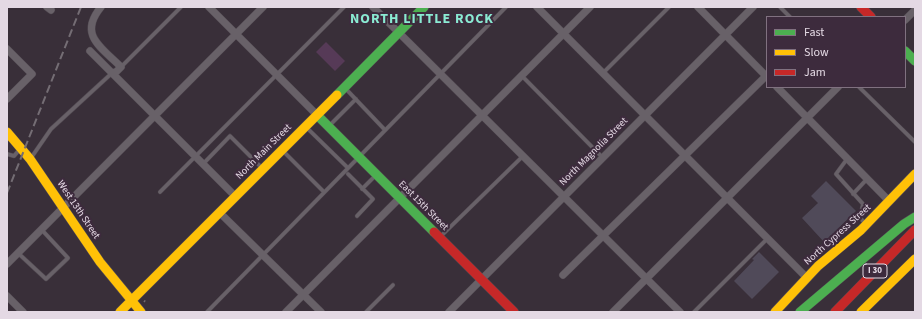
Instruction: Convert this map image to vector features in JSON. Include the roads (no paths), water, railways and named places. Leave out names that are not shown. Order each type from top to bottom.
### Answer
[{"type":"main road","name":"North Main Street","points":[[120,312],[424,7]]},
{"type":"main road","points":[[861,7],[870,16]]},
{"type":"main road","points":[[906,53],[915,62]]},
{"type":"main road","name":"East 15th Street","points":[[317,115],[514,312]]},
{"type":"main road","name":"West 13th Street","points":[[7,132],[31,158],[62,208],[131,301],[141,312]]},
{"type":"main road","name":"North Cypress Street","points":[[775,312],[818,266],[866,225],[915,174]]},
{"type":"main road","points":[[800,312],[865,256],[915,217]]},
{"type":"main road","name":"I 30","points":[[835,312],[915,230]]},
{"type":"main road","name":"I 30","points":[[861,312],[915,259]]},
{"type":"street","points":[[100,7],[92,18],[90,27],[94,40],[121,67],[116,72],[112,73]]},
{"type":"street","points":[[209,7],[317,115]]},
{"type":"street","points":[[7,264],[263,7]]},
{"type":"street","points":[[373,7],[680,312]]},
{"type":"street","points":[[537,7],[807,278]]},
{"type":"street","points":[[286,312],[590,7]]},
{"type":"street","points":[[563,276],[766,76],[698,7]]},
{"type":"street","name":"North Magnolia Street","points":[[448,312],[753,7]]},
{"type":"street","points":[[906,19],[915,10]]},
{"type":"street","points":[[7,49],[32,74],[7,99]]},
{"type":"street","points":[[90,50],[235,196]]},
{"type":"street","points":[[104,65],[108,54]]},
{"type":"street","points":[[778,88],[889,201]]},
{"type":"street","points":[[613,312],[837,88]]},
{"type":"street","points":[[219,212],[321,312]]},
{"type":"street","points":[[7,296],[23,312]]},
{"type":"lane","points":[[121,67],[181,7]]},
{"type":"lane","points":[[160,192],[344,7]]},
{"type":"lane","points":[[207,312],[506,7]]},
{"type":"lane","points":[[602,73],[669,7]]},
{"type":"lane","points":[[780,7],[789,16]]},
{"type":"lane","points":[[31,158],[51,130],[112,73]]},
{"type":"lane","points":[[522,75],[603,158]]},
{"type":"lane","points":[[344,87],[385,130]]},
{"type":"lane","points":[[860,88],[915,142]]},
{"type":"lane","points":[[328,126],[356,99]]},
{"type":"lane","points":[[305,126],[348,168]]},
{"type":"lane","points":[[203,164],[230,136],[263,169]]},
{"type":"lane","points":[[7,154],[14,156],[22,147]]},
{"type":"lane","points":[[282,150],[324,192]]},
{"type":"lane","points":[[439,238],[523,156]]},
{"type":"lane","points":[[847,159],[836,174],[863,204],[859,214],[860,218],[866,225]]},
{"type":"lane","points":[[348,174],[373,199],[357,216]]},
{"type":"lane","points":[[362,189],[376,175]]},
{"type":"lane","points":[[853,194],[867,179]]},
{"type":"lane","points":[[18,253],[46,279],[68,258],[41,229]]},
{"type":"lane","points":[[694,312],[767,239]]},
{"type":"lane","points":[[366,312],[393,284]]},
{"type":"railway","points":[[7,193],[81,7]]},
{"type":"district","name":"NORTH LITTLE ROCK","points":[[422,20]]}]
